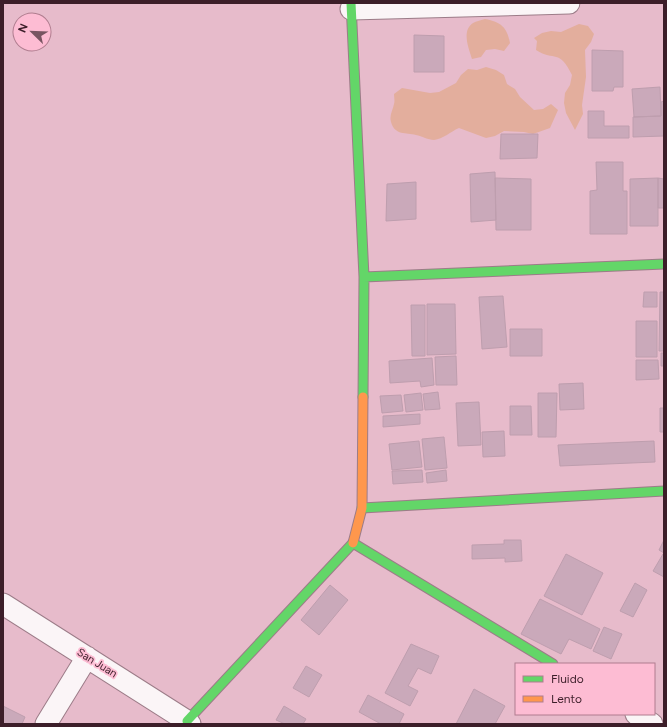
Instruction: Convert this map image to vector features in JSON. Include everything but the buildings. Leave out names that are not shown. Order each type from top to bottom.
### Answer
[{"type":"street","points":[[188,722],[353,543],[362,508],[364,276],[351,6],[569,3]]},
{"type":"street","points":[[364,276],[664,264]]},
{"type":"street","points":[[362,508],[664,491]]},
{"type":"street","points":[[353,543],[551,663]]},
{"type":"street","name":"San Juan","points":[[3,604],[188,722]]},
{"type":"street","points":[[46,724],[87,657]]},
{"type":"street","points":[[638,715],[652,724]]},
{"type":"shaded area","points":[[485,19],[502,26],[509,37],[510,43],[504,51],[495,49],[486,50],[481,57],[472,59],[467,40],[467,31],[469,26],[473,23]]},
{"type":"shaded area","points":[[579,24],[588,26],[594,34],[591,42],[585,50],[586,77],[582,105],[583,114],[575,130],[566,113],[564,103],[565,93],[570,85],[572,75],[564,61],[560,58],[536,50],[537,41],[534,38],[542,33],[551,31],[561,32]]},
{"type":"shaded area","points":[[486,67],[496,70],[504,75],[507,84],[515,89],[520,97],[534,110],[543,109],[551,104],[558,110],[550,128],[533,134],[504,131],[495,136],[486,138],[459,128],[434,140],[412,134],[401,133],[395,130],[390,117],[394,103],[394,94],[402,88],[430,93],[439,92],[456,83],[461,75],[468,69],[477,70]]},
{"type":"traffic: fast","points":[[351,3],[364,277],[363,397]]},
{"type":"traffic: fast","points":[[364,277],[664,264]]},
{"type":"traffic: fast","points":[[362,508],[664,491]]},
{"type":"traffic: fast","points":[[187,721],[353,543],[551,663]]},
{"type":"traffic: slow","points":[[353,543],[362,508],[363,397]]}]
